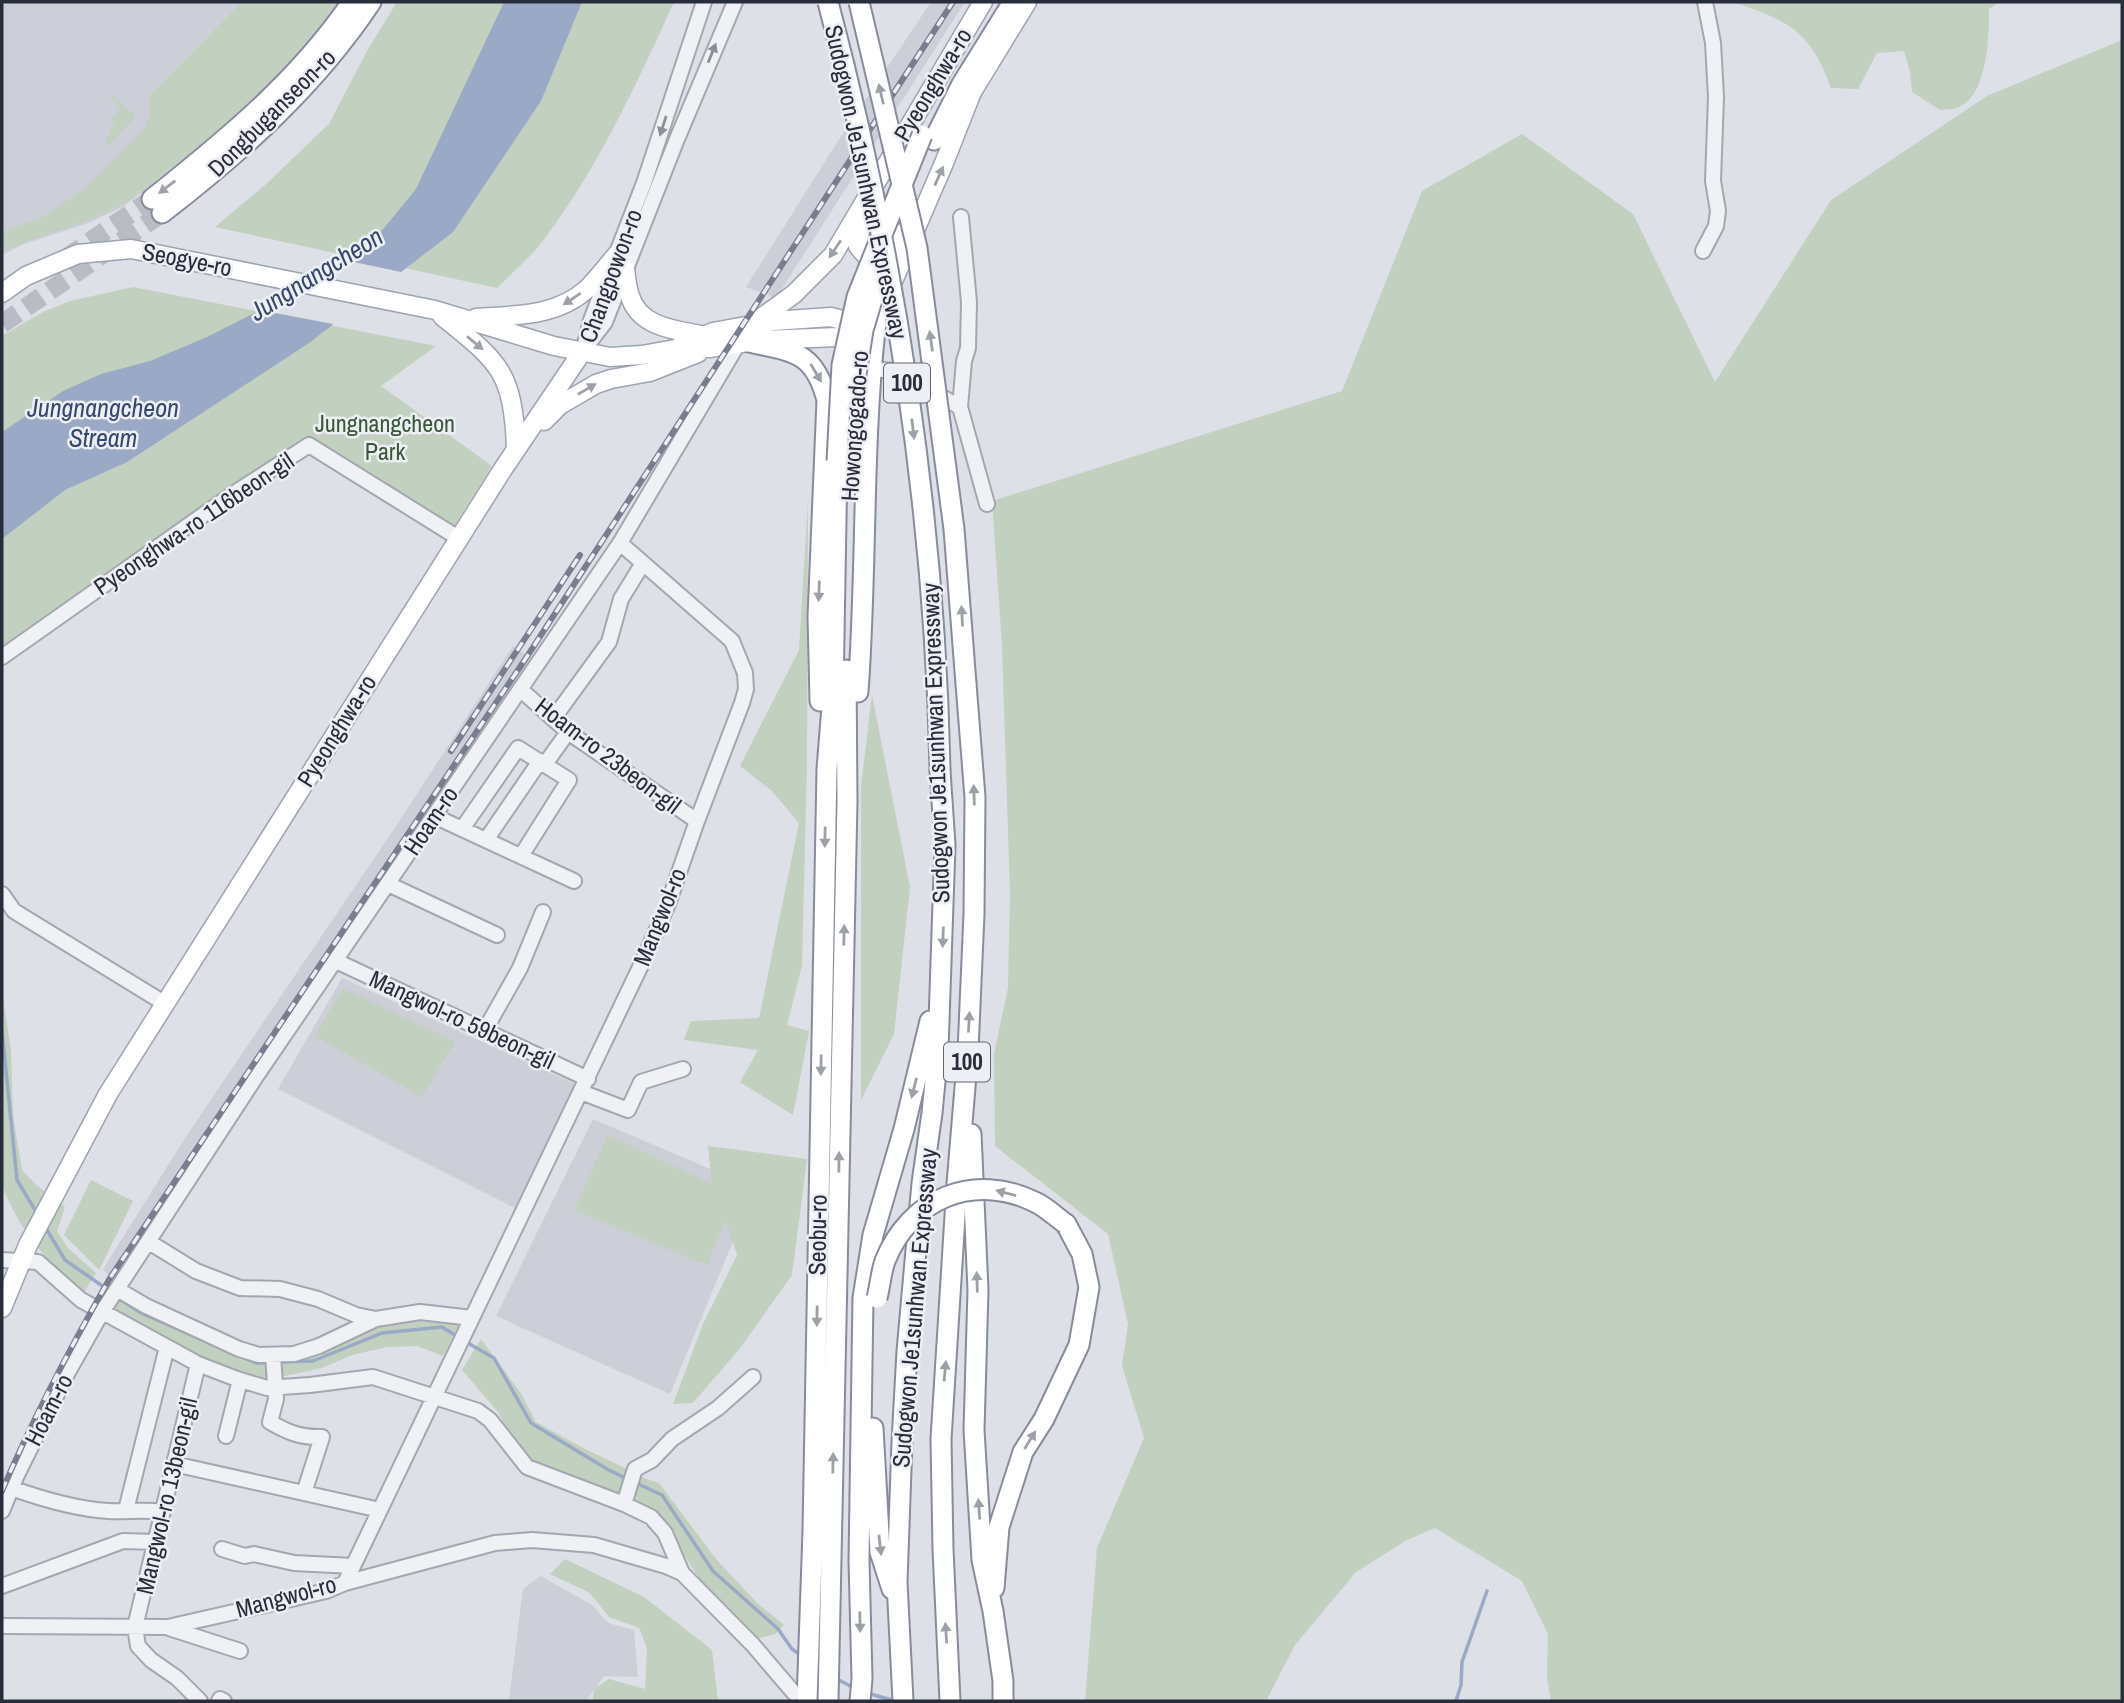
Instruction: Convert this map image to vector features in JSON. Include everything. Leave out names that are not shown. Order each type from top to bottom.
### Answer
[{"type":"highway","name":"Dongbuganseon-ro","points":[[352,2],[291,78],[157,206],[240,150],[347,38],[372,2]]},
{"type":"highway","name":"Sudogwon Je1sunhwan Expressway","points":[[828,2],[866,167],[896,317],[908,395],[923,510],[936,651],[945,845],[942,974],[932,1112],[922,1183],[907,1351],[902,1442],[897,1582],[903,1701]]},
{"type":"highway","name":"Sudogwon Je1sunhwan Expressway","points":[[859,2],[918,248],[953,517],[975,820],[968,1051],[941,1439],[950,1701]]},
{"type":"highway","name":"Howongogado-ro","points":[[827,769],[833,694],[843,461],[863,330],[899,219],[950,80],[998,2]]},
{"type":"highway","name":"Howongogado-ro","points":[[928,137],[1013,2]]},
{"type":"highway","points":[[847,801],[863,630],[866,443],[875,330]]},
{"type":"highway","points":[[746,337],[805,358],[822,380],[827,400],[818,617],[820,697],[827,769]]},
{"type":"highway","points":[[827,400],[835,394],[856,394],[864,398],[869,408]]},
{"type":"highway","name":"Howongogado-ro","points":[[843,461],[847,801]]},
{"type":"highway","name":"Seobu-ro","points":[[801,1697],[813,1531],[827,769]]},
{"type":"highway","name":"Seobu-ro","points":[[828,1701],[847,801]]},
{"type":"highway","points":[[860,1701],[862,1679],[859,1505],[863,1298],[873,1236],[904,1129],[942,974]]},
{"type":"highway","points":[[968,1051],[978,1290],[974,1430],[982,1560],[990,1576]]},
{"type":"highway","points":[[900,1615],[880,1552],[873,1432],[877,1298],[886,1261],[906,1225],[926,1208],[950,1195],[976,1188],[1002,1191],[1036,1202],[1066,1224],[1082,1254],[1089,1287],[1079,1345],[1044,1419],[1023,1452],[999,1527],[990,1576],[1003,1701]]},
{"type":"main road","name":"Pyeonghwa-ro","points":[[746,337],[833,255],[983,2]]},
{"type":"main road","name":"Pyeonghwa-ro","points":[[875,330],[884,302],[972,92],[1027,2]]},
{"type":"main road","points":[[865,200],[858,246],[867,258],[877,262],[886,260],[903,233],[919,220]]},
{"type":"main road","name":"Seogye-ro","points":[[2,293],[26,275],[78,254],[131,249],[435,310],[582,352]]},
{"type":"main road","points":[[463,318],[540,313],[561,306],[622,259],[630,299],[645,317],[658,327],[705,342]]},
{"type":"main road","points":[[435,310],[495,362],[507,383],[514,406],[516,448]]},
{"type":"main road","name":"Pyeonghwa-ro","points":[[746,337],[773,321],[839,318],[875,330]]},
{"type":"main road","points":[[770,340],[789,333],[789,328],[782,322],[773,321]]},
{"type":"main road","name":"Pyeonghwa-ro","points":[[25,1252],[108,1094],[164,1003],[516,448],[582,352],[610,357],[642,355],[746,337],[770,340],[851,339],[875,330]]},
{"type":"main road","points":[[516,448],[559,405],[596,384],[650,372],[705,342]]},
{"type":"main road","points":[[2,1307],[25,1252]]},
{"type":"street","name":"Changpowon-ro","points":[[622,259],[704,2]]},
{"type":"street","name":"Changpowon-ro","points":[[582,352],[591,320],[622,259],[735,2]]},
{"type":"street","points":[[1703,251],[1716,226],[1718,211],[1713,181],[1716,97],[1713,43],[1705,2]]},
{"type":"street","points":[[961,218],[969,302],[968,348],[964,361],[961,407],[987,504]]},
{"type":"street","name":"Hoam-ro","points":[[2,1511],[68,1372],[102,1312],[257,1075],[620,543],[746,337]]},
{"type":"street","points":[[872,369],[894,371],[961,407]]},
{"type":"street","name":"Pyeonghwa-ro 116beon-gil","points":[[2,657],[230,496],[309,445],[460,539]]},
{"type":"street","name":"Mangwol-ro","points":[[2,1626],[110,1629],[168,1627],[326,1591],[345,1583],[584,1086],[668,904],[746,689],[745,673],[732,641],[620,543]]},
{"type":"street","points":[[554,719],[609,642],[621,598],[643,563]]},
{"type":"street","name":"Hoam-ro 23beon-gil","points":[[520,689],[568,732],[696,821]]},
{"type":"street","points":[[486,840],[542,762],[568,732]]},
{"type":"street","points":[[462,829],[518,748],[569,780],[521,856]]},
{"type":"street","points":[[434,816],[574,881]]},
{"type":"street","points":[[388,884],[497,935]]},
{"type":"street","points":[[2,894],[14,911],[164,1003]]},
{"type":"street","points":[[485,1030],[520,968],[543,912]]},
{"type":"street","name":"Mangwol-ro 59beon-gil","points":[[336,961],[485,1030],[628,1110],[640,1082],[683,1069]]},
{"type":"street","points":[[149,1242],[197,1271],[240,1288],[280,1289],[318,1299],[356,1315],[376,1320]]},
{"type":"street","points":[[2,1260],[25,1252],[81,1300],[198,1364],[240,1380],[267,1388],[373,1377],[485,1415],[520,1461],[533,1471],[624,1504],[651,1517],[673,1548],[682,1573]]},
{"type":"street","points":[[116,1291],[239,1349],[260,1355],[294,1354],[376,1320],[420,1312],[472,1318]]},
{"type":"street","points":[[126,1510],[167,1348]]},
{"type":"street","points":[[273,1354],[276,1399],[270,1422],[286,1432],[308,1438],[322,1437],[304,1493]]},
{"type":"street","name":"Mangwol-ro 13beon-gil","points":[[135,1627],[198,1364]]},
{"type":"street","points":[[624,1504],[635,1469],[652,1460],[672,1439],[703,1420],[752,1377]]},
{"type":"street","points":[[226,1436],[240,1380]]},
{"type":"street","points":[[174,1464],[380,1510]]},
{"type":"street","points":[[11,1488],[45,1500],[78,1507],[110,1511],[163,1511]]},
{"type":"street","points":[[345,1583],[495,1543],[532,1540],[594,1545],[682,1573],[801,1697]]},
{"type":"street","points":[[2,1586],[123,1541],[156,1542]]},
{"type":"street","points":[[222,1549],[245,1556],[254,1554],[294,1563],[352,1566]]},
{"type":"street","points":[[135,1627],[138,1646],[200,1701]]},
{"type":"street","points":[[168,1627],[240,1651]]},
{"type":"shaded area","points":[[2,2],[340,2],[313,39],[246,107],[192,155],[124,206],[89,223],[24,244],[2,255]]},
{"type":"shaded area","points":[[931,2],[965,2],[776,298],[746,287],[836,144]]},
{"type":"shaded area","points":[[513,646],[535,662],[115,1283],[103,1269],[187,1135],[398,823]]},
{"type":"shaded area","points":[[342,978],[575,1084],[515,1208],[278,1089]]},
{"type":"shaded area","points":[[593,1119],[755,1188],[670,1394],[496,1316]]},
{"type":"shaded area","points":[[541,1576],[592,1605],[608,1623],[634,1630],[638,1677],[604,1676],[586,1701],[509,1701],[523,1589]]},
{"type":"green space","points":[[242,2],[337,2],[279,73],[212,136],[138,194],[92,219],[2,252],[2,232],[45,216],[84,189],[144,129],[150,117],[149,96]]},
{"type":"green space","points":[[397,2],[674,2],[631,93],[583,182],[540,245],[497,288],[215,227],[265,185],[329,124],[367,51]]},
{"type":"green space","points":[[1732,2],[1999,2],[1989,9],[1985,64],[1975,92],[1967,102],[1957,108],[1940,110],[1912,92],[1904,51],[1877,53],[1858,89],[1831,88],[1815,53],[1795,30],[1768,15]]},
{"type":"green space","points":[[2122,40],[2122,1701],[1551,1701],[1547,1677],[1548,1634],[1522,1581],[1435,1528],[1407,1540],[1356,1572],[1295,1645],[1266,1701],[1085,1701],[1097,1548],[1144,1438],[1122,1366],[1128,1324],[1108,1234],[995,1146],[994,1054],[1008,988],[1010,894],[1002,645],[992,501],[1342,391],[1422,191],[1522,134],[1633,214],[1715,382],[1831,200],[1987,96]]},
{"type":"green space","points":[[113,96],[134,118],[103,152],[108,144],[105,141],[111,134],[109,131],[115,125],[110,120],[121,109],[110,97]]},
{"type":"green space","name":"Jungnangcheon Park","points":[[133,287],[436,346],[381,386],[492,466],[453,528],[310,437],[150,543],[2,647],[2,336],[43,312],[70,301]]},
{"type":"green space","points":[[808,501],[807,760],[802,966],[787,1025],[809,1031],[793,1115],[740,1082],[758,1050],[684,1040],[691,1021],[759,1018],[799,823],[772,791],[740,766],[799,650]]},
{"type":"green space","points":[[872,695],[910,887],[894,1034],[861,1100],[861,786]]},
{"type":"green space","points":[[343,988],[455,1042],[422,1097],[315,1036]]},
{"type":"green space","points":[[2,992],[11,1051],[13,1115],[22,1170],[35,1184],[65,1207],[57,1231],[67,1247],[96,1273],[83,1294],[58,1270],[26,1232],[2,1186]]},
{"type":"green space","points":[[608,1135],[712,1184],[708,1146],[807,1159],[792,1275],[741,1347],[693,1403],[673,1404],[703,1324],[737,1255],[726,1220],[707,1265],[574,1210]]},
{"type":"green space","points":[[91,1180],[133,1201],[99,1270],[64,1235]]},
{"type":"green space","points":[[120,1295],[249,1356],[298,1356],[350,1339],[386,1323],[420,1317],[460,1322],[443,1356],[417,1346],[387,1347],[352,1355],[322,1368],[266,1380],[219,1366],[112,1310]]},
{"type":"green space","points":[[481,1339],[522,1395],[536,1422],[627,1469],[618,1495],[534,1462],[512,1439],[498,1412],[462,1370]]},
{"type":"green space","points":[[638,1476],[659,1483],[716,1559],[757,1603],[784,1625],[775,1634],[756,1639],[707,1590],[654,1510],[632,1498]]},
{"type":"green space","points":[[565,1559],[644,1597],[712,1650],[718,1701],[592,1701],[595,1688],[609,1679],[645,1689],[647,1648],[639,1628],[609,1617],[590,1593],[550,1574]]},
{"type":"water","name":"Jungnangcheon Stream","points":[[504,2],[582,2],[541,101],[453,232],[309,343],[127,462],[65,490],[2,539],[2,432],[63,391],[101,374],[150,361],[207,337],[357,261],[416,189]]},
{"type":"pier","points":[[349,261],[406,273],[338,325],[254,309]]},
{"type":"waterway","points":[[2,1031],[17,1180],[38,1215]]},
{"type":"waterway","points":[[44,1225],[65,1260],[111,1292]]},
{"type":"waterway","points":[[120,1299],[141,1313],[210,1343]]},
{"type":"waterway","points":[[277,1362],[313,1361],[382,1333],[442,1327],[460,1338]]},
{"type":"waterway","points":[[466,1342],[494,1358],[531,1423],[629,1480]]},
{"type":"waterway","points":[[240,1356],[256,1363],[269,1363]]},
{"type":"waterway","points":[[636,1483],[662,1495],[713,1571],[778,1629],[792,1649],[802,1656]]},
{"type":"waterway","points":[[1456,1701],[1461,1685],[1462,1662],[1487,1591]]},
{"type":"waterway","points":[[835,1678],[856,1689]]},
{"type":"waterway","points":[[867,1693],[895,1701]]},
{"type":"tunnel","points":[[66,258],[152,199]]},
{"type":"tunnel","points":[[2,324],[162,213]]},
{"type":"railway","points":[[2,1491],[53,1383],[110,1278],[528,655],[953,2]]},
{"type":"railway","points":[[451,751],[580,555]]},
{"type":"water label","name":"Jungnangcheon","points":[[316,274]]}]
